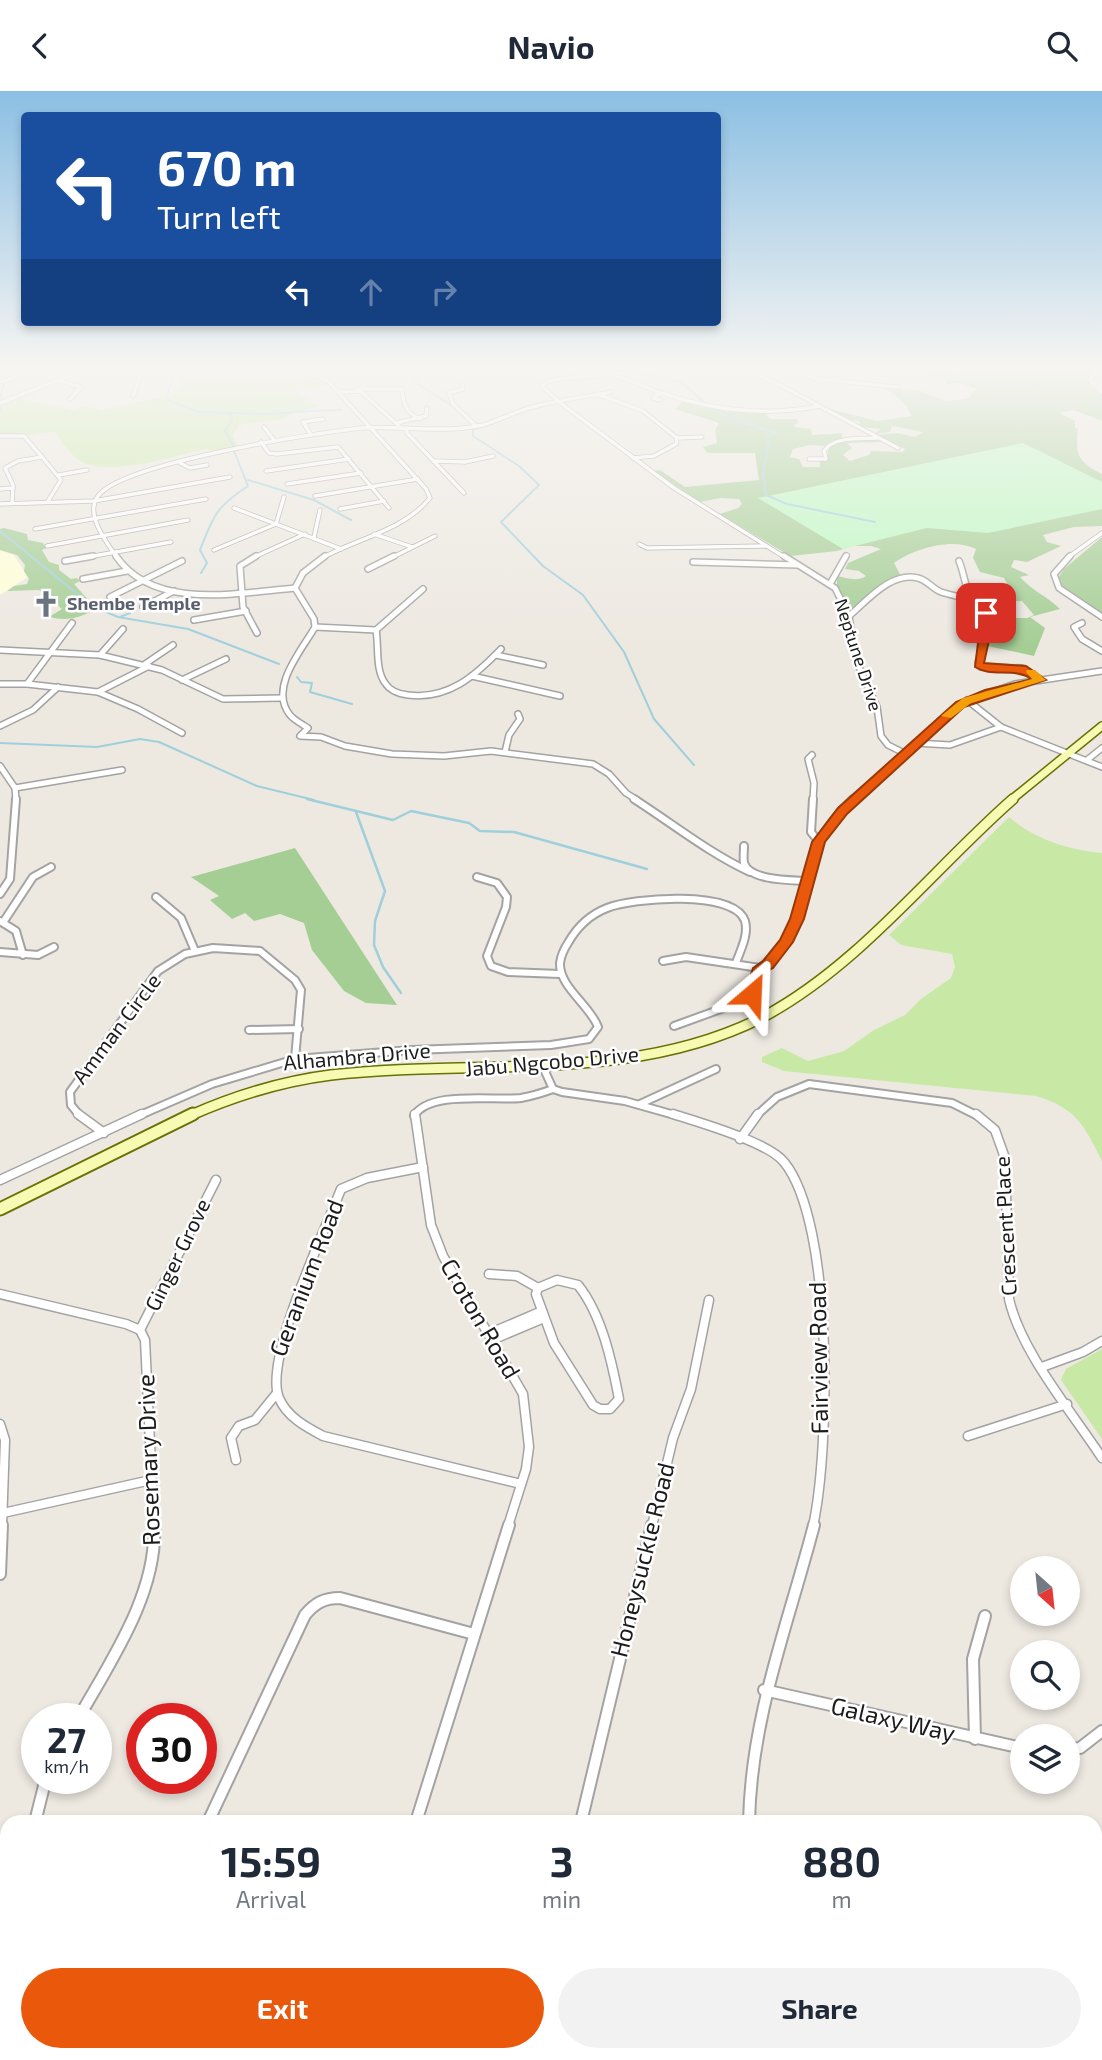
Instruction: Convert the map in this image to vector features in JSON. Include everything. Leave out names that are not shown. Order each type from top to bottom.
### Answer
[{"type":"main road","name":"Jabu Ngcobo Drive","points":[[0,1209],[202,1109],[282,1085],[328,1076],[374,1072],[593,1063],[670,1050],[723,1033],[786,1003],[846,958],[978,829],[1066,753],[1102,726]]},
{"type":"street","points":[[12,503],[13,488],[5,471],[6,467],[14,463]]},
{"type":"street","points":[[48,463],[59,475],[61,482],[48,501]]},
{"type":"street","points":[[207,465],[190,468],[180,463],[122,479],[104,489],[94,501],[94,519],[127,571],[144,582],[193,594],[295,587]]},
{"type":"street","points":[[266,471],[322,463]]},
{"type":"street","points":[[352,463],[389,508]]},
{"type":"street","points":[[295,587],[301,572],[316,560],[374,534],[424,507],[430,498],[429,493],[404,463]]},
{"type":"street","points":[[435,463],[464,493]]},
{"type":"street","name":"Neptune Drive","points":[[640,463],[684,495],[830,584],[841,597],[849,616],[855,658],[877,707],[881,736],[888,745],[904,753]]},
{"type":"street","points":[[59,475],[87,470]]},
{"type":"street","points":[[287,484],[361,473]]},
{"type":"street","points":[[0,504],[94,501],[230,478]]},
{"type":"street","points":[[315,496],[418,479]]},
{"type":"street","points":[[0,489],[13,488]]},
{"type":"street","points":[[214,550],[275,524],[284,497]]},
{"type":"street","points":[[35,529],[206,499]]},
{"type":"street","points":[[340,509],[384,501]]},
{"type":"street","points":[[234,508],[341,548]]},
{"type":"street","points":[[314,537],[320,510]]},
{"type":"street","points":[[47,546],[188,520]]},
{"type":"street","points":[[1102,533],[1067,558],[1054,574],[1059,588],[1102,617]]},
{"type":"street","points":[[257,633],[246,611],[241,591],[242,563],[305,534]]},
{"type":"street","points":[[374,534],[412,547]]},
{"type":"street","points":[[368,569],[435,535]]},
{"type":"street","points":[[65,561],[171,542]]},
{"type":"street","points":[[639,544],[647,548],[767,546]]},
{"type":"street","points":[[830,584],[847,555]]},
{"type":"street","points":[[110,597],[182,561]]},
{"type":"street","points":[[959,561],[965,575],[966,590],[982,606],[988,622],[978,663],[984,668],[1022,668],[1041,680]]},
{"type":"street","points":[[693,562],[799,565]]},
{"type":"street","points":[[83,579],[127,571]]},
{"type":"street","points":[[849,616],[884,586],[910,579],[922,579],[940,591],[956,593],[977,602]]},
{"type":"street","points":[[295,587],[316,627],[284,684],[282,698],[288,713],[308,729],[299,734],[301,737],[321,737],[345,746],[377,752],[444,756],[477,751],[505,752],[599,766],[626,793],[705,845],[717,857],[750,872],[807,881]]},
{"type":"street","points":[[316,627],[376,630],[423,589]]},
{"type":"street","points":[[143,607],[174,591]]},
{"type":"street","points":[[194,621],[246,611]]},
{"type":"street","points":[[27,684],[72,623]]},
{"type":"street","points":[[1082,623],[1074,627],[1074,631],[1102,651]]},
{"type":"street","points":[[100,655],[123,629]]},
{"type":"street","points":[[376,630],[382,677],[390,689],[414,696],[438,695],[458,687],[501,649]]},
{"type":"street","points":[[98,692],[147,665],[173,645]]},
{"type":"street","points":[[0,650],[100,655],[147,665],[223,699],[282,698]]},
{"type":"street","points":[[496,655],[543,665]]},
{"type":"street","points":[[182,680],[226,659]]},
{"type":"street","points":[[663,961],[686,957],[760,968],[768,964],[786,942],[797,919],[819,842],[842,811],[915,743],[967,700],[1041,680],[1102,671]]},
{"type":"street","points":[[472,676],[559,697]]},
{"type":"street","points":[[0,684],[27,684],[98,692],[138,709],[182,733]]},
{"type":"street","points":[[0,726],[33,710],[58,687]]},
{"type":"street","points":[[967,700],[1001,727],[1102,767]]},
{"type":"street","points":[[505,752],[509,735],[520,719],[518,714]]},
{"type":"street","points":[[915,743],[950,745],[982,737],[1001,727]]},
{"type":"street","points":[[1087,760],[1102,748]]},
{"type":"street","points":[[812,755],[808,759],[814,783],[811,832],[819,842]]},
{"type":"street","points":[[0,766],[15,788],[10,879],[0,894]]},
{"type":"street","points":[[15,788],[122,770]]},
{"type":"street","points":[[0,778],[9,777]]},
{"type":"street","points":[[744,846],[744,863],[750,872]]},
{"type":"street","points":[[23,955],[16,931],[2,921],[33,877],[51,867]]},
{"type":"street","points":[[477,877],[497,884],[507,897],[506,907],[487,956],[491,966],[509,972],[560,974],[560,961],[569,939],[588,919],[613,905],[656,897],[714,903],[740,914],[746,927],[736,963]]},
{"type":"street","points":[[156,897],[181,918],[195,951]]},
{"type":"street","points":[[0,951],[38,955],[54,947]]},
{"type":"street","name":"Amman Circle","points":[[104,1133],[71,1110],[67,1100],[70,1092],[158,971],[173,960],[195,951],[213,948],[260,951],[286,970],[301,990],[295,1059]]},
{"type":"street","points":[[674,1026],[743,1001],[752,994],[760,968]]},
{"type":"street","name":"Alhambra Drive","points":[[0,1180],[212,1084],[295,1059],[412,1050],[551,1045],[589,1039],[598,1027],[596,1016],[560,974]]},
{"type":"street","points":[[249,1030],[299,1029]]},
{"type":"street","points":[[542,1067],[552,1089]]},
{"type":"street","points":[[640,1104],[716,1069]]},
{"type":"street","name":"Crescent Place","points":[[740,1139],[755,1115],[768,1101],[795,1087],[809,1084],[952,1103],[984,1119],[995,1130],[1005,1158],[1011,1308],[1018,1331],[1102,1458]]},
{"type":"street","name":"Fairview Road","points":[[552,1089],[582,1097],[640,1104],[740,1139],[783,1159],[799,1184],[818,1272],[821,1434],[814,1521],[764,1690],[753,1750],[749,1815]]},
{"type":"street","name":"Croton Road","points":[[418,1815],[521,1484],[529,1447],[523,1394],[443,1257],[431,1225],[414,1116],[418,1109],[442,1101],[528,1098],[552,1089]]},
{"type":"street","name":"Geranium Road","points":[[277,1393],[274,1385],[274,1365],[341,1189],[367,1178],[423,1167]]},
{"type":"street","name":"Ginger Grove","points":[[140,1330],[216,1180]]},
{"type":"street","points":[[489,1274],[517,1276],[538,1288]]},
{"type":"street","points":[[557,1280],[568,1280],[584,1292],[617,1382],[619,1399],[610,1409],[600,1409],[593,1405],[566,1365],[543,1314],[536,1294],[538,1288],[557,1280]]},
{"type":"street","points":[[0,1294],[126,1324],[140,1330]]},
{"type":"street","name":"Honeysuckle Road","points":[[583,1815],[673,1438],[691,1389],[709,1300]]},
{"type":"street","points":[[490,1337],[543,1314]]},
{"type":"street","name":"Rosemary Drive","points":[[86,1703],[139,1604],[151,1567],[155,1537],[146,1352],[140,1330]]},
{"type":"street","points":[[1042,1367],[1083,1352],[1102,1341]]},
{"type":"street","points":[[236,1460],[231,1438],[236,1429],[255,1420],[277,1393]]},
{"type":"street","points":[[277,1393],[280,1401],[303,1427],[323,1436],[521,1484]]},
{"type":"street","points":[[968,1436],[1067,1403]]},
{"type":"street","points":[[0,1425],[5,1440],[0,1574]]},
{"type":"street","points":[[3,1513],[151,1480]]},
{"type":"street","points":[[211,1815],[300,1626],[315,1602],[327,1597],[340,1598],[474,1634]]},
{"type":"street","points":[[975,1739],[973,1659],[985,1616]]},
{"type":"street","name":"Galaxy Way","points":[[764,1690],[1010,1746]]},
{"type":"street","points":[[1080,1748],[1102,1731]]},
{"type":"street","points":[[37,1815],[43,1794]]},
{"type":"shaded area","points":[[0,550],[14,555],[28,577],[0,595]]},
{"type":"green space","points":[[86,463],[146,463],[121,467]]},
{"type":"green space","points":[[756,463],[801,463],[803,467],[820,467],[820,463],[1085,463],[1102,474],[1102,526],[1074,527],[1043,535],[1047,542],[1061,546],[1027,562],[1014,560],[1011,567],[1029,575],[1020,577],[1060,609],[1030,617],[1045,628],[1034,656],[983,645],[994,618],[1027,618],[1034,615],[1022,601],[986,602],[996,596],[1014,596],[1004,578],[980,572],[973,558],[976,549],[945,544],[922,549],[902,558],[894,563],[902,578],[885,583],[852,612],[837,586],[837,576],[863,578],[866,576],[859,571],[845,569],[848,563],[881,549],[853,546],[837,551],[790,556],[720,514],[738,508],[742,504],[739,499],[720,498],[700,502],[654,471],[660,470],[685,487],[759,480]]},
{"type":"green space","points":[[927,463],[1063,463],[1102,482],[1102,509],[988,533],[927,528],[843,549],[758,498]]},
{"type":"green space","points":[[0,529],[27,534],[28,540],[43,543],[46,548],[42,550],[49,562],[59,565],[59,570],[71,579],[77,578],[80,581],[74,584],[90,602],[106,598],[107,602],[90,607],[92,611],[81,616],[61,619],[49,617],[62,609],[39,590],[7,591],[14,586],[27,584],[29,579],[24,571],[25,565],[17,555],[0,550]]},
{"type":"green space","points":[[1102,537],[1102,616],[1063,589],[1057,580],[1064,569]]},
{"type":"green space","points":[[1009,817],[1052,842],[1102,853],[1102,1161],[1090,1137],[1070,1112],[1036,1096],[784,1071],[762,1062],[762,1057],[782,1048],[808,1061],[844,1051],[874,1030],[905,1015],[921,999],[951,978],[955,967],[952,954],[901,945],[889,935]]},
{"type":"green space","points":[[295,848],[397,1005],[366,1003],[344,991],[312,950],[304,923],[280,914],[254,921],[245,913],[232,919],[210,900],[219,896],[191,877]]},
{"type":"green space","points":[[1102,1349],[1102,1439],[1061,1380],[1066,1369]]},
{"type":"waterway","points":[[201,573],[207,563],[200,550],[213,520],[229,500],[248,486],[239,463]]},
{"type":"waterway","points":[[514,463],[539,485],[501,522],[543,566],[583,595],[624,652],[654,719],[694,765]]},
{"type":"waterway","points":[[765,463],[763,474],[766,495],[787,504],[875,522]]},
{"type":"waterway","points":[[248,480],[314,500],[351,520]]},
{"type":"waterway","points":[[0,531],[92,606],[118,617],[188,629],[279,664]]},
{"type":"waterway","points":[[120,617],[130,613]]},
{"type":"waterway","points":[[297,677],[301,682],[312,683],[310,692],[352,704]]},
{"type":"waterway","points":[[0,743],[97,747],[140,739],[159,742],[257,786],[314,800]]},
{"type":"waterway","points":[[307,799],[393,820],[411,811],[469,823],[480,831],[514,832],[647,869]]},
{"type":"waterway","points":[[356,812],[385,891],[375,921],[374,945],[383,967],[401,993]]},
{"type":"slow traffic","points":[[947,716],[967,700],[1041,680],[1031,672]]},
{"type":"place","name":"Shembe Temple","points":[[46,604]]},
{"type":"route","points":[[752,994],[760,968],[768,964],[786,942],[797,919],[819,842],[842,811],[960,704],[1009,687],[1041,680],[1022,668],[984,668],[978,665],[988,622],[986,613]]}]
